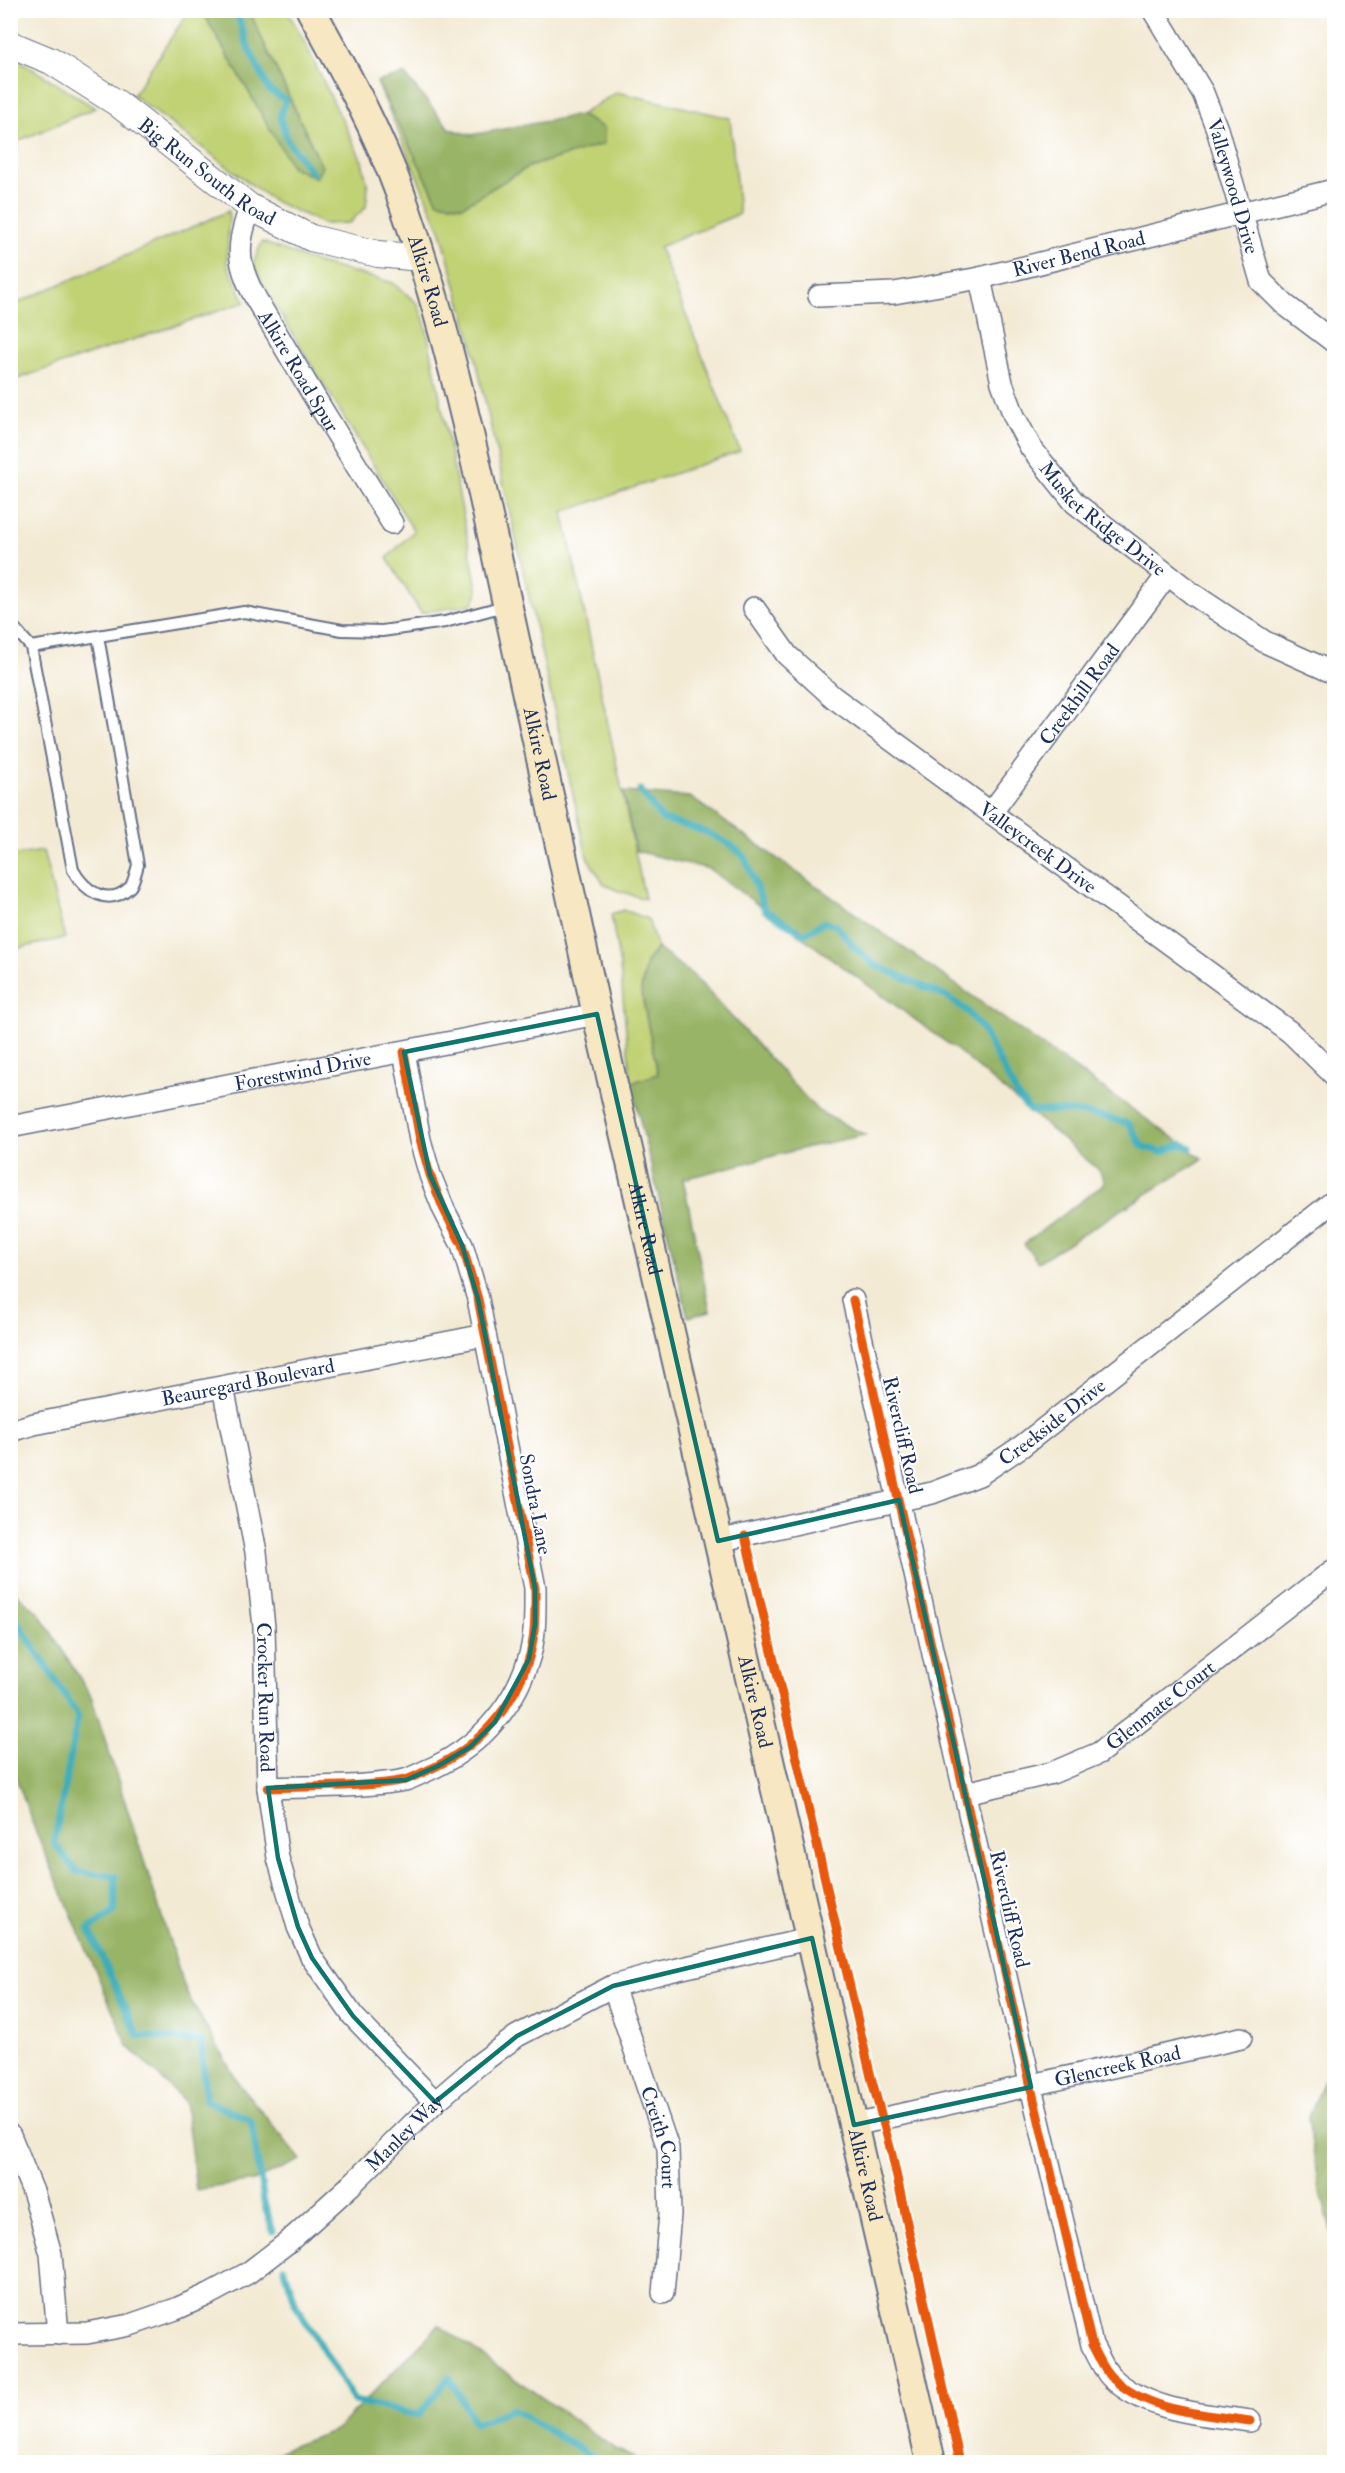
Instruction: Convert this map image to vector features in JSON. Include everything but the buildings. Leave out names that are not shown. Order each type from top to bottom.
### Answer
[{"type":"main road","name":"Alkire Road","points":[[311,10],[359,98],[400,192],[444,328],[463,402],[597,1014],[932,2463]]},
{"type":"street","name":"Valleywood Drive","points":[[1153,10],[1203,93],[1217,129],[1261,281],[1284,304],[1335,342]]},
{"type":"street","name":"Big Run South Road","points":[[10,44],[51,61],[117,103],[250,207],[311,238],[378,254],[421,258]]},
{"type":"street","name":"River Bend Road","points":[[819,296],[894,293],[980,278],[1335,190]]},
{"type":"street","name":"Alkire Road Spur","points":[[250,207],[240,253],[243,268],[305,384],[392,524]]},
{"type":"street","name":"Musket Ridge Drive","points":[[980,278],[1002,383],[1014,417],[1031,448],[1076,503],[1167,575],[1265,642],[1335,673]]},
{"type":"street","name":"Creekhill Road","points":[[991,813],[1167,575]]},
{"type":"street","name":"Valleycreek Drive","points":[[754,608],[787,655],[833,697],[1290,1032],[1335,1075]]},
{"type":"street","name":"Forestwind Drive","points":[[10,1127],[597,1014]]},
{"type":"street","name":"Sondra Lane","points":[[268,1788],[406,1780],[438,1766],[470,1747],[495,1722],[516,1691],[529,1659],[535,1624],[535,1588],[478,1299],[462,1245],[437,1192],[420,1140],[404,1052]]},
{"type":"street","name":"Creekside Drive","points":[[718,1541],[932,1493],[964,1481],[993,1466],[1022,1446],[1335,1201]]},
{"type":"street","name":"Rivercliff Road","points":[[853,1300],[1092,2345],[1110,2376],[1145,2401],[1186,2412],[1250,2421]]},
{"type":"street","name":"Beauregard Boulevard","points":[[10,1431],[34,1424],[485,1335]]},
{"type":"street","name":"Crocker Run Road","points":[[223,1387],[257,1563],[264,1627],[268,1788],[278,1858],[298,1927],[312,1958],[353,2016],[435,2102]]},
{"type":"street","name":"Glenmate Court","points":[[965,1793],[1052,1773],[1099,1754],[1332,1572]]},
{"type":"street","name":"Manley Way","points":[[10,2334],[87,2333],[130,2325],[176,2310],[248,2273],[287,2243],[351,2186],[435,2102],[478,2065],[517,2036],[613,1986],[812,1938]]},
{"type":"street","name":"Creith Court","points":[[613,1986],[668,2148],[670,2214],[663,2293]]},
{"type":"street","name":"Glencreek Road","points":[[854,2125],[1241,2038]]},
{"type":"street","points":[[10,2135],[34,2194],[51,2254],[58,2334]]},
{"type":"lane","points":[[31,646],[244,612],[342,630],[382,631],[445,622],[508,605]]},
{"type":"lane","points":[[10,623],[31,646],[73,870],[82,885],[98,896],[116,896],[131,886],[138,865],[98,636]]},
{"type":"highlighted area","points":[[597,1014],[718,1541],[899,1500],[1031,2087],[854,2125],[812,1938],[613,1986],[517,2036],[435,2102],[353,2016],[312,1958],[298,1927],[278,1858],[268,1788],[406,1780],[438,1766],[470,1747],[495,1722],[529,1659],[535,1624],[535,1588],[478,1299],[462,1245],[430,1175],[404,1052]]},
{"type":"green space","points":[[189,11],[202,11],[292,167],[322,167],[249,11],[287,11],[362,161],[368,188],[366,207],[349,223],[324,224],[272,200],[133,95]]},
{"type":"green space","points":[[202,11],[249,11],[322,167],[316,178],[292,167]]},
{"type":"green space","points":[[11,55],[95,108],[11,144]]},
{"type":"green space","points":[[404,74],[450,129],[471,135],[580,115],[604,128],[604,144],[528,167],[463,206],[438,202],[377,82]]},
{"type":"green space","points":[[377,82],[438,202],[462,206],[528,167],[603,144],[603,128],[580,115],[617,92],[730,118],[739,214],[659,247],[740,451],[563,512],[645,899],[616,890],[603,883],[587,857],[472,342],[441,232]]},
{"type":"green space","points":[[229,211],[227,264],[245,302],[11,381],[10,306]]},
{"type":"green space","points":[[262,242],[318,263],[393,283],[418,304],[426,326],[478,593],[472,604],[421,613],[387,558],[414,531],[268,294],[253,263]]},
{"type":"green space","points":[[623,792],[690,797],[1203,1159],[1038,1262],[1024,1244],[1105,1183],[1099,1170],[958,1051],[709,869],[636,851]]},
{"type":"green space","points":[[43,851],[65,938],[11,950],[11,856]]},
{"type":"green space","points":[[624,910],[648,919],[657,948],[646,963],[641,991],[658,1074],[631,1083],[620,966],[611,914]]},
{"type":"green space","points":[[657,948],[694,976],[818,1111],[865,1135],[683,1179],[710,1311],[688,1317],[631,1083],[658,1074],[641,991],[646,963]]},
{"type":"green space","points":[[11,1589],[39,1613],[91,1696],[186,1992],[239,2084],[301,2160],[253,2181],[196,2190],[185,2102],[128,2046],[34,1827],[11,1764]]},
{"type":"green space","points":[[1334,2004],[1334,2241],[1318,2181],[1308,2119],[1328,2070]]},
{"type":"green space","points":[[439,2325],[614,2448],[642,2462],[208,2462],[269,2455],[336,2430]]},
{"type":"waterway","points":[[236,10],[248,47],[269,90],[286,100],[280,117],[288,141],[312,173]]},
{"type":"waterway","points":[[640,790],[662,819],[706,832],[731,845],[745,857],[765,910],[805,934],[824,922],[836,925],[855,948],[875,965],[947,997],[966,1010],[982,1029],[1018,1097],[1030,1111],[1092,1114],[1129,1124],[1142,1146],[1161,1152],[1182,1144],[1190,1148]]},
{"type":"waterway","points":[[10,1610],[78,1716],[54,1843],[77,1872],[115,1876],[115,1911],[89,1929],[138,2036],[201,2041],[206,2101],[251,2120],[264,2202],[273,2231]]},
{"type":"waterway","points":[[1334,2128],[1334,2155]]},
{"type":"waterway","points":[[284,2267],[296,2305],[354,2401],[419,2415],[449,2377],[475,2424],[513,2409],[601,2462]]},
{"type":"waterway","points":[[639,2462],[647,2462]]},
{"type":"cycle path","points":[[268,1788],[389,1783],[408,1779],[444,1762],[476,1740],[502,1712],[521,1679],[532,1643],[535,1588],[478,1299],[462,1245],[444,1210],[430,1175],[420,1140],[404,1052]]},
{"type":"cycle path","points":[[853,1300],[1031,2087],[1092,2345],[1111,2377],[1142,2398],[1176,2410],[1250,2421]]},
{"type":"cycle path","points":[[745,1536],[871,2077],[892,2155],[960,2462]]}]
